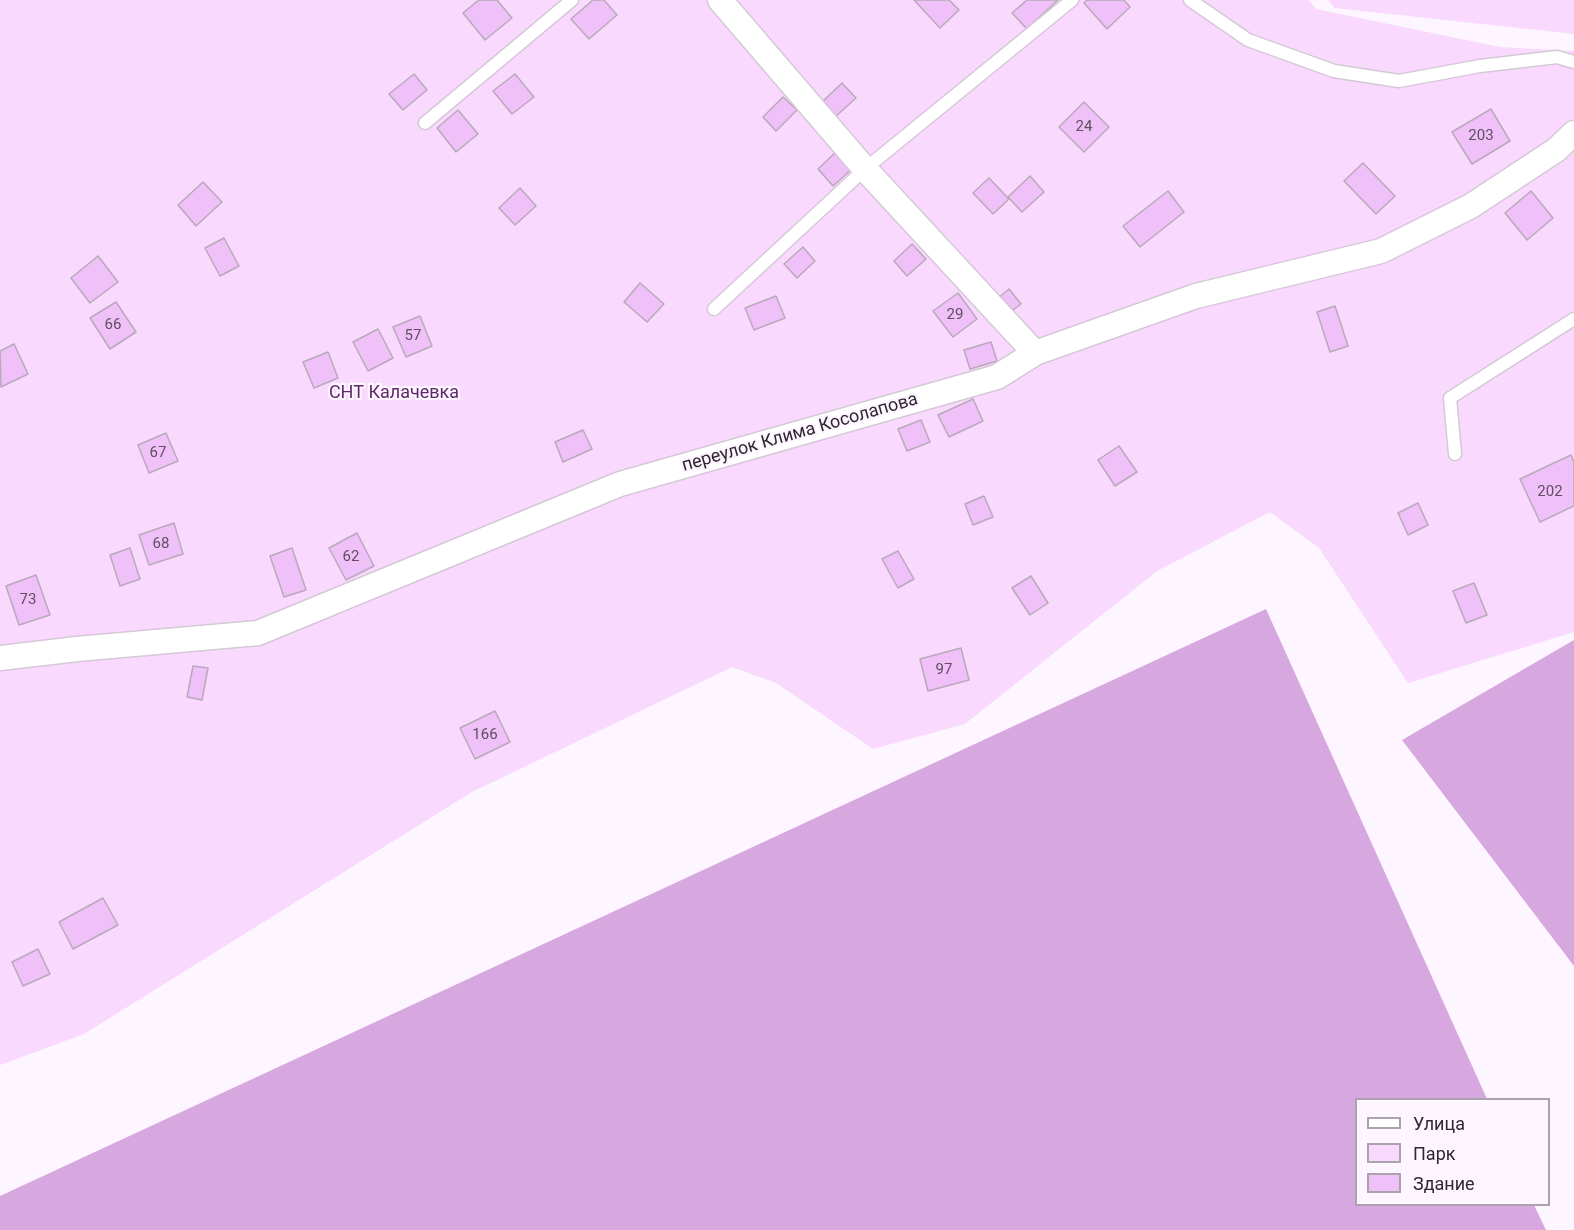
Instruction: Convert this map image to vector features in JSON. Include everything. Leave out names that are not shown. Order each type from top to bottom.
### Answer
[{"type":"street","points":[[720,0],[866,169],[1035,353]]},
{"type":"street","name":"переулок Клима Косолапова","points":[[0,658],[258,633],[620,484],[997,377],[1035,353],[1196,296],[1381,251],[1471,206],[1573,137]]},
{"type":"lane","points":[[425,123],[572,0]]},
{"type":"lane","points":[[714,309],[866,169],[1072,0]]},
{"type":"lane","points":[[1190,0],[1248,40],[1334,71],[1399,81],[1480,66],[1557,57],[1574,62]]},
{"type":"lane","points":[[1455,454],[1450,398],[1574,319]]},
{"type":"green space","name":"СНТ Калачевка","points":[[0,0],[1308,0],[1316,9],[1500,47],[1574,51],[1574,632],[1408,683],[1319,548],[1270,512],[1157,571],[965,724],[873,749],[776,683],[732,667],[472,792],[84,1034],[0,1065]]},
{"type":"green space","points":[[1328,0],[1574,0],[1574,34],[1335,8]]},
{"type":"shaded area","points":[[1266,609],[1487,1098],[1355,1098],[1355,1206],[1534,1206],[1546,1230],[0,1230],[0,1196]]},
{"type":"shaded area","points":[[1574,640],[1574,966],[1402,740]]},
{"type":"building","points":[[479,0],[497,0],[512,18],[485,40],[463,13]]},
{"type":"building","points":[[593,0],[604,0],[617,15],[589,39],[571,19]]},
{"type":"building","points":[[914,0],[949,0],[959,10],[940,28]]},
{"type":"building","points":[[1027,0],[1058,0],[1027,29],[1012,13]]},
{"type":"building","points":[[1087,0],[1124,0],[1130,7],[1107,29],[1084,3]]},
{"type":"building","points":[[414,74],[427,90],[403,110],[389,94]]},
{"type":"building","points":[[515,74],[534,97],[512,114],[493,91]]},
{"type":"building","points":[[842,83],[856,98],[835,117],[822,102]]},
{"type":"building","points":[[783,97],[797,110],[776,131],[763,117]]},
{"type":"building","points":[[1084,102],[1109,127],[1084,152],[1059,127]]},
{"type":"building","points":[[1491,109],[1510,141],[1472,164],[1452,132]]},
{"type":"building","points":[[458,110],[478,134],[456,152],[437,128]]},
{"type":"building","points":[[837,151],[853,168],[833,186],[818,169]]},
{"type":"building","points":[[1363,163],[1395,196],[1376,214],[1344,181]]},
{"type":"building","points":[[1030,176],[1044,192],[1022,212],[1008,197]]},
{"type":"building","points":[[989,178],[1009,199],[993,214],[973,193]]},
{"type":"building","points":[[203,182],[222,202],[196,226],[178,205]]},
{"type":"building","points":[[520,188],[536,206],[515,225],[499,208]]},
{"type":"building","points":[[1168,191],[1184,212],[1140,247],[1123,226]]},
{"type":"building","points":[[1531,191],[1553,218],[1527,240],[1505,213]]},
{"type":"building","points":[[224,238],[239,266],[220,276],[205,248]]},
{"type":"building","points":[[912,244],[926,259],[907,276],[894,261]]},
{"type":"building","points":[[803,247],[815,261],[797,278],[784,264]]},
{"type":"building","points":[[98,256],[118,282],[90,303],[71,278]]},
{"type":"building","points":[[640,283],[664,304],[647,322],[624,302]]},
{"type":"building","points":[[1009,289],[1021,304],[1008,314],[997,299]]},
{"type":"building","points":[[958,293],[977,319],[953,337],[933,311]]},
{"type":"building","points":[[776,296],[785,318],[754,330],[745,308]]},
{"type":"building","points":[[116,302],[136,332],[110,349],[90,318]]},
{"type":"building","points":[[1335,306],[1348,346],[1330,352],[1317,312]]},
{"type":"building","points":[[420,316],[432,346],[406,357],[393,327]]},
{"type":"building","points":[[378,329],[393,358],[368,371],[353,342]]},
{"type":"building","points":[[991,342],[997,361],[970,369],[964,350]]},
{"type":"building","points":[[14,344],[28,374],[1,387],[0,351]]},
{"type":"building","points":[[328,352],[338,378],[314,388],[303,362]]},
{"type":"building","points":[[973,399],[983,421],[949,437],[938,415]]},
{"type":"building","points":[[921,420],[930,442],[907,451],[898,429]]},
{"type":"building","points":[[583,430],[592,449],[563,462],[555,442]]},
{"type":"building","points":[[166,433],[178,461],[149,473],[138,445]]},
{"type":"building","points":[[1119,446],[1137,472],[1115,486],[1098,460]]},
{"type":"building","points":[[1571,455],[1574,462],[1574,506],[1540,522],[1520,479]]},
{"type":"building","points":[[984,496],[993,517],[973,525],[965,504]]},
{"type":"building","points":[[1418,503],[1428,525],[1408,535],[1398,513]]},
{"type":"building","points":[[174,523],[183,554],[149,565],[139,535]]},
{"type":"building","points":[[357,533],[374,566],[346,580],[329,548]]},
{"type":"building","points":[[130,548],[140,579],[120,586],[110,555]]},
{"type":"building","points":[[292,548],[306,590],[284,597],[270,556]]},
{"type":"building","points":[[898,551],[914,579],[898,588],[882,559]]},
{"type":"building","points":[[36,575],[50,615],[19,625],[6,586]]},
{"type":"building","points":[[1031,576],[1048,603],[1030,615],[1012,588]]},
{"type":"building","points":[[1474,583],[1487,615],[1466,623],[1453,591]]},
{"type":"building","points":[[961,648],[969,680],[928,691],[920,659]]},
{"type":"building","points":[[193,666],[208,668],[202,700],[187,697]]},
{"type":"building","points":[[495,711],[510,742],[475,759],[460,728]]},
{"type":"building","points":[[103,898],[118,925],[73,949],[59,922]]},
{"type":"building","points":[[38,949],[50,974],[23,986],[12,962]]}]
